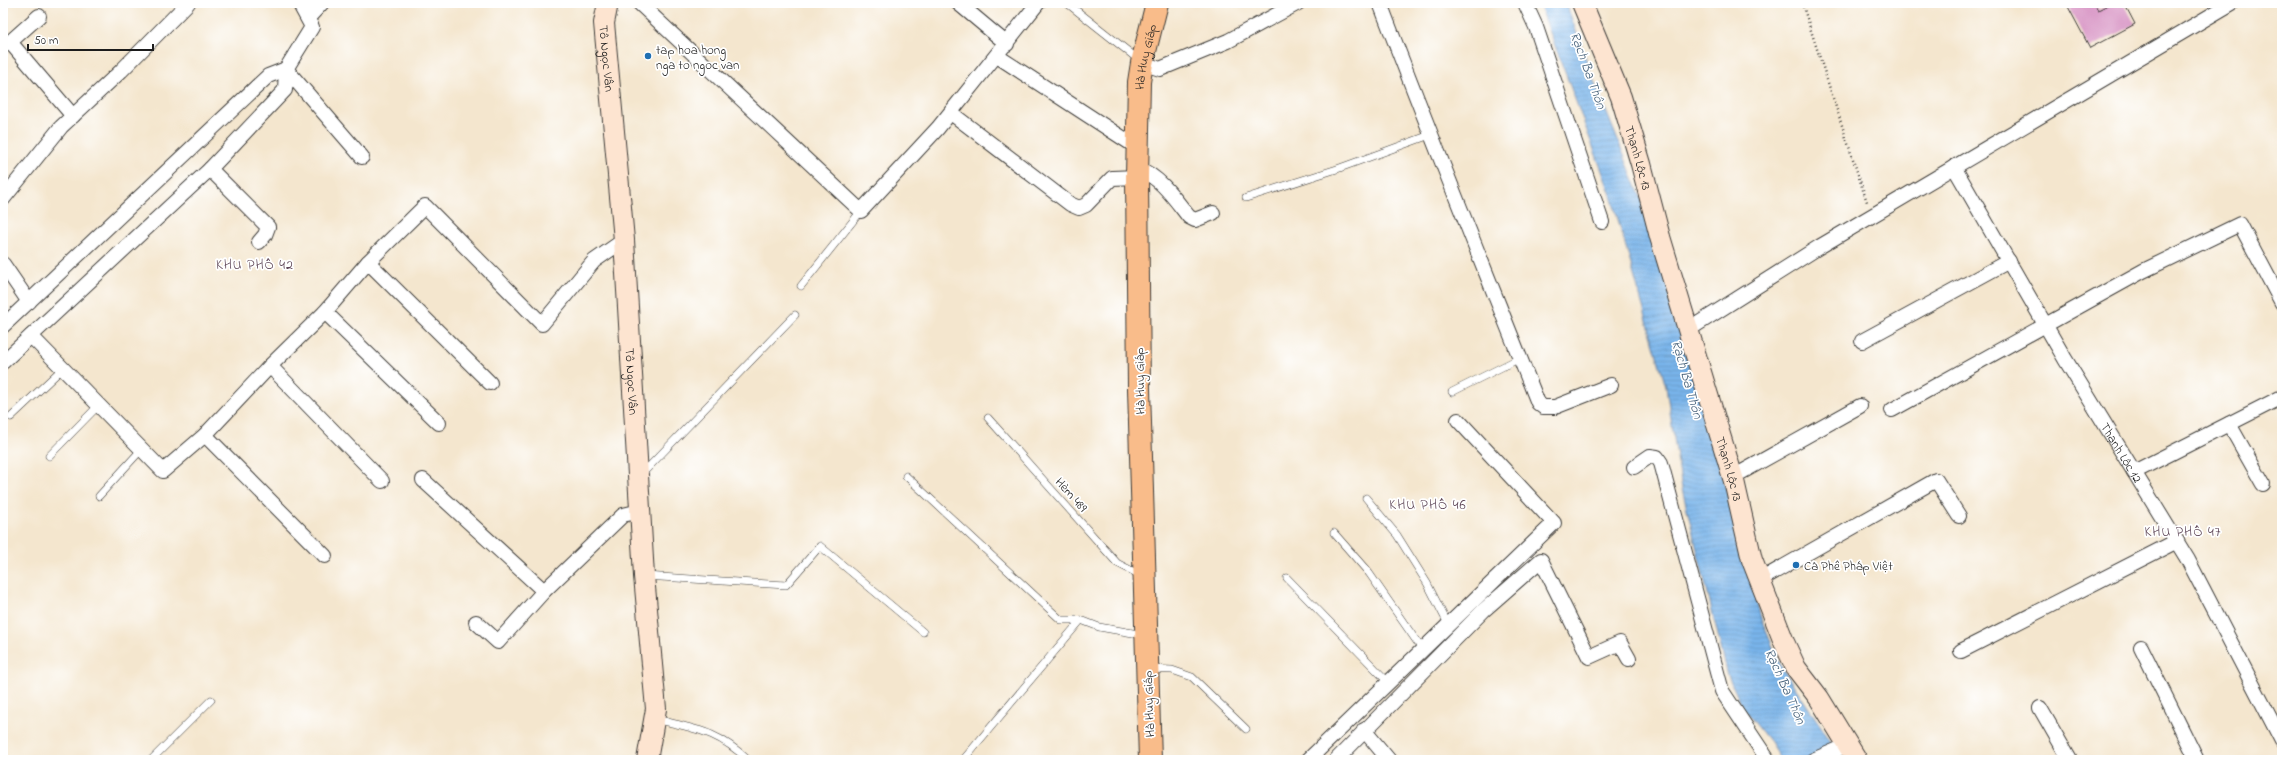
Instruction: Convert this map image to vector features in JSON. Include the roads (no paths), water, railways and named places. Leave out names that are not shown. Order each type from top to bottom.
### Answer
[{"type":"main road","name":"Hà Huy Giáp","points":[[1150,760],[1139,389],[1138,164],[1139,82],[1142,63],[1157,3]]},
{"type":"street","points":[[3,199],[61,127],[188,3]]},
{"type":"street","points":[[3,362],[210,169],[285,90],[286,70],[312,27],[299,3]]},
{"type":"street","points":[[308,18],[322,3]]},
{"type":"street","name":"Tô Ngọc Vân","points":[[608,3],[604,23],[624,240],[644,576],[656,709],[647,760]]},
{"type":"street","points":[[639,3],[861,211],[951,113],[1038,3]]},
{"type":"street","points":[[958,3],[1007,44]]},
{"type":"street","points":[[1142,63],[1160,70],[1228,41],[1298,3]]},
{"type":"street","points":[[1380,3],[1430,135],[1467,222],[1538,403],[1543,408],[1555,407],[1611,385]]},
{"type":"street","points":[[1525,3],[1536,27],[1602,222]]},
{"type":"street","name":"Thạnh Lộc 13","points":[[1582,3],[1621,97],[1688,330],[1733,476],[1752,560],[1784,642],[1796,668],[1819,698],[1848,751]]},
{"type":"street","points":[[1688,330],[1872,216],[2232,3]]},
{"type":"street","points":[[39,16],[10,42],[73,116]]},
{"type":"street","points":[[997,56],[1150,173],[1158,180],[1189,218],[1195,220],[1213,213]]},
{"type":"street","points":[[286,70],[362,157]]},
{"type":"street","points":[[3,326],[268,76],[286,70]]},
{"type":"street","points":[[951,113],[1070,204],[1079,208],[1086,205],[1112,178],[1138,164]]},
{"type":"street","name":"Thạnh Lộc 12","points":[[1954,167],[2046,326],[2177,541],[2282,741]]},
{"type":"street","points":[[210,169],[268,227],[267,232],[259,242]]},
{"type":"street","points":[[32,336],[62,369],[163,471],[205,434],[270,366],[325,312],[368,262],[425,206],[542,324],[594,261],[624,240]]},
{"type":"street","points":[[1892,410],[2143,271],[2240,224],[2282,303]]},
{"type":"street","points":[[1862,341],[2009,261]]},
{"type":"street","points":[[368,262],[490,384]]},
{"type":"street","points":[[3,264],[29,302]]},
{"type":"street","points":[[325,312],[439,423]]},
{"type":"street","points":[[270,366],[382,482]]},
{"type":"street","points":[[2134,472],[2282,397]]},
{"type":"street","points":[[1733,476],[1860,406]]},
{"type":"street","points":[[1308,760],[1448,624],[1554,524],[1458,420]]},
{"type":"street","points":[[2228,424],[2263,484]]},
{"type":"street","points":[[205,434],[325,556]]},
{"type":"street","points":[[1634,467],[1650,456],[1657,457],[1661,463],[1722,690],[1768,760]]},
{"type":"street","points":[[423,480],[544,591]]},
{"type":"street","points":[[1760,580],[1936,480],[1959,516]]},
{"type":"street","points":[[476,622],[498,642],[544,591],[623,515],[640,511]]},
{"type":"street","points":[[1961,651],[2177,541]]},
{"type":"street","points":[[1336,760],[1484,610],[1541,560],[1589,657],[1620,643],[1629,659]]},
{"type":"street","points":[[2141,647],[2197,760]]},
{"type":"street","points":[[2040,708],[2070,760]]},
{"type":"street","points":[[1364,730],[1389,760]]},
{"type":"street","points":[[1813,760],[1848,751]]},
{"type":"lane","points":[[1067,3],[1142,63]]},
{"type":"lane","points":[[1246,198],[1337,169],[1430,135]]},
{"type":"lane","points":[[802,286],[861,211]]},
{"type":"lane","points":[[638,478],[795,315]]},
{"type":"lane","points":[[1452,392],[1520,358]]},
{"type":"lane","points":[[11,417],[62,369]]},
{"type":"lane","points":[[49,456],[98,406]]},
{"type":"lane","name":"Hèm 489","points":[[988,418],[1117,563],[1144,576]]},
{"type":"lane","points":[[99,496],[141,450]]},
{"type":"lane","points":[[906,476],[1061,620],[1081,620],[1099,627],[1146,636]]},
{"type":"lane","points":[[1366,498],[1397,535],[1427,583],[1448,624]]},
{"type":"lane","points":[[1334,533],[1369,573],[1422,649]]},
{"type":"lane","points":[[644,576],[786,585],[820,546],[923,632]]},
{"type":"lane","points":[[1286,578],[1388,682]]},
{"type":"lane","points":[[963,760],[1081,620]]},
{"type":"lane","points":[[1147,669],[1172,670],[1192,677],[1246,729]]},
{"type":"lane","points":[[151,760],[211,700]]},
{"type":"lane","points":[[654,719],[712,733],[734,746],[748,760]]},
{"type":"water","name":"Rạch Ba Thôn","points":[[1539,3],[1566,3],[1592,76],[1643,203],[1687,328],[1736,530],[1762,621],[1781,666],[1843,760],[1781,760],[1770,742],[1743,708],[1728,676],[1682,489],[1666,387],[1611,195]]},
{"type":"place","name":"tap hoa hong nga to ngoc van","points":[[648,56]]},
{"type":"place","name":"Cà Phê Pháp Việt","points":[[1796,565]]},
{"type":"district","name":"KHU PHỐ 42","points":[[255,264]]},
{"type":"district","name":"KHU PHỐ 46","points":[[1428,504]]},
{"type":"district","name":"KHU PHỐ 47","points":[[2183,531]]}]
